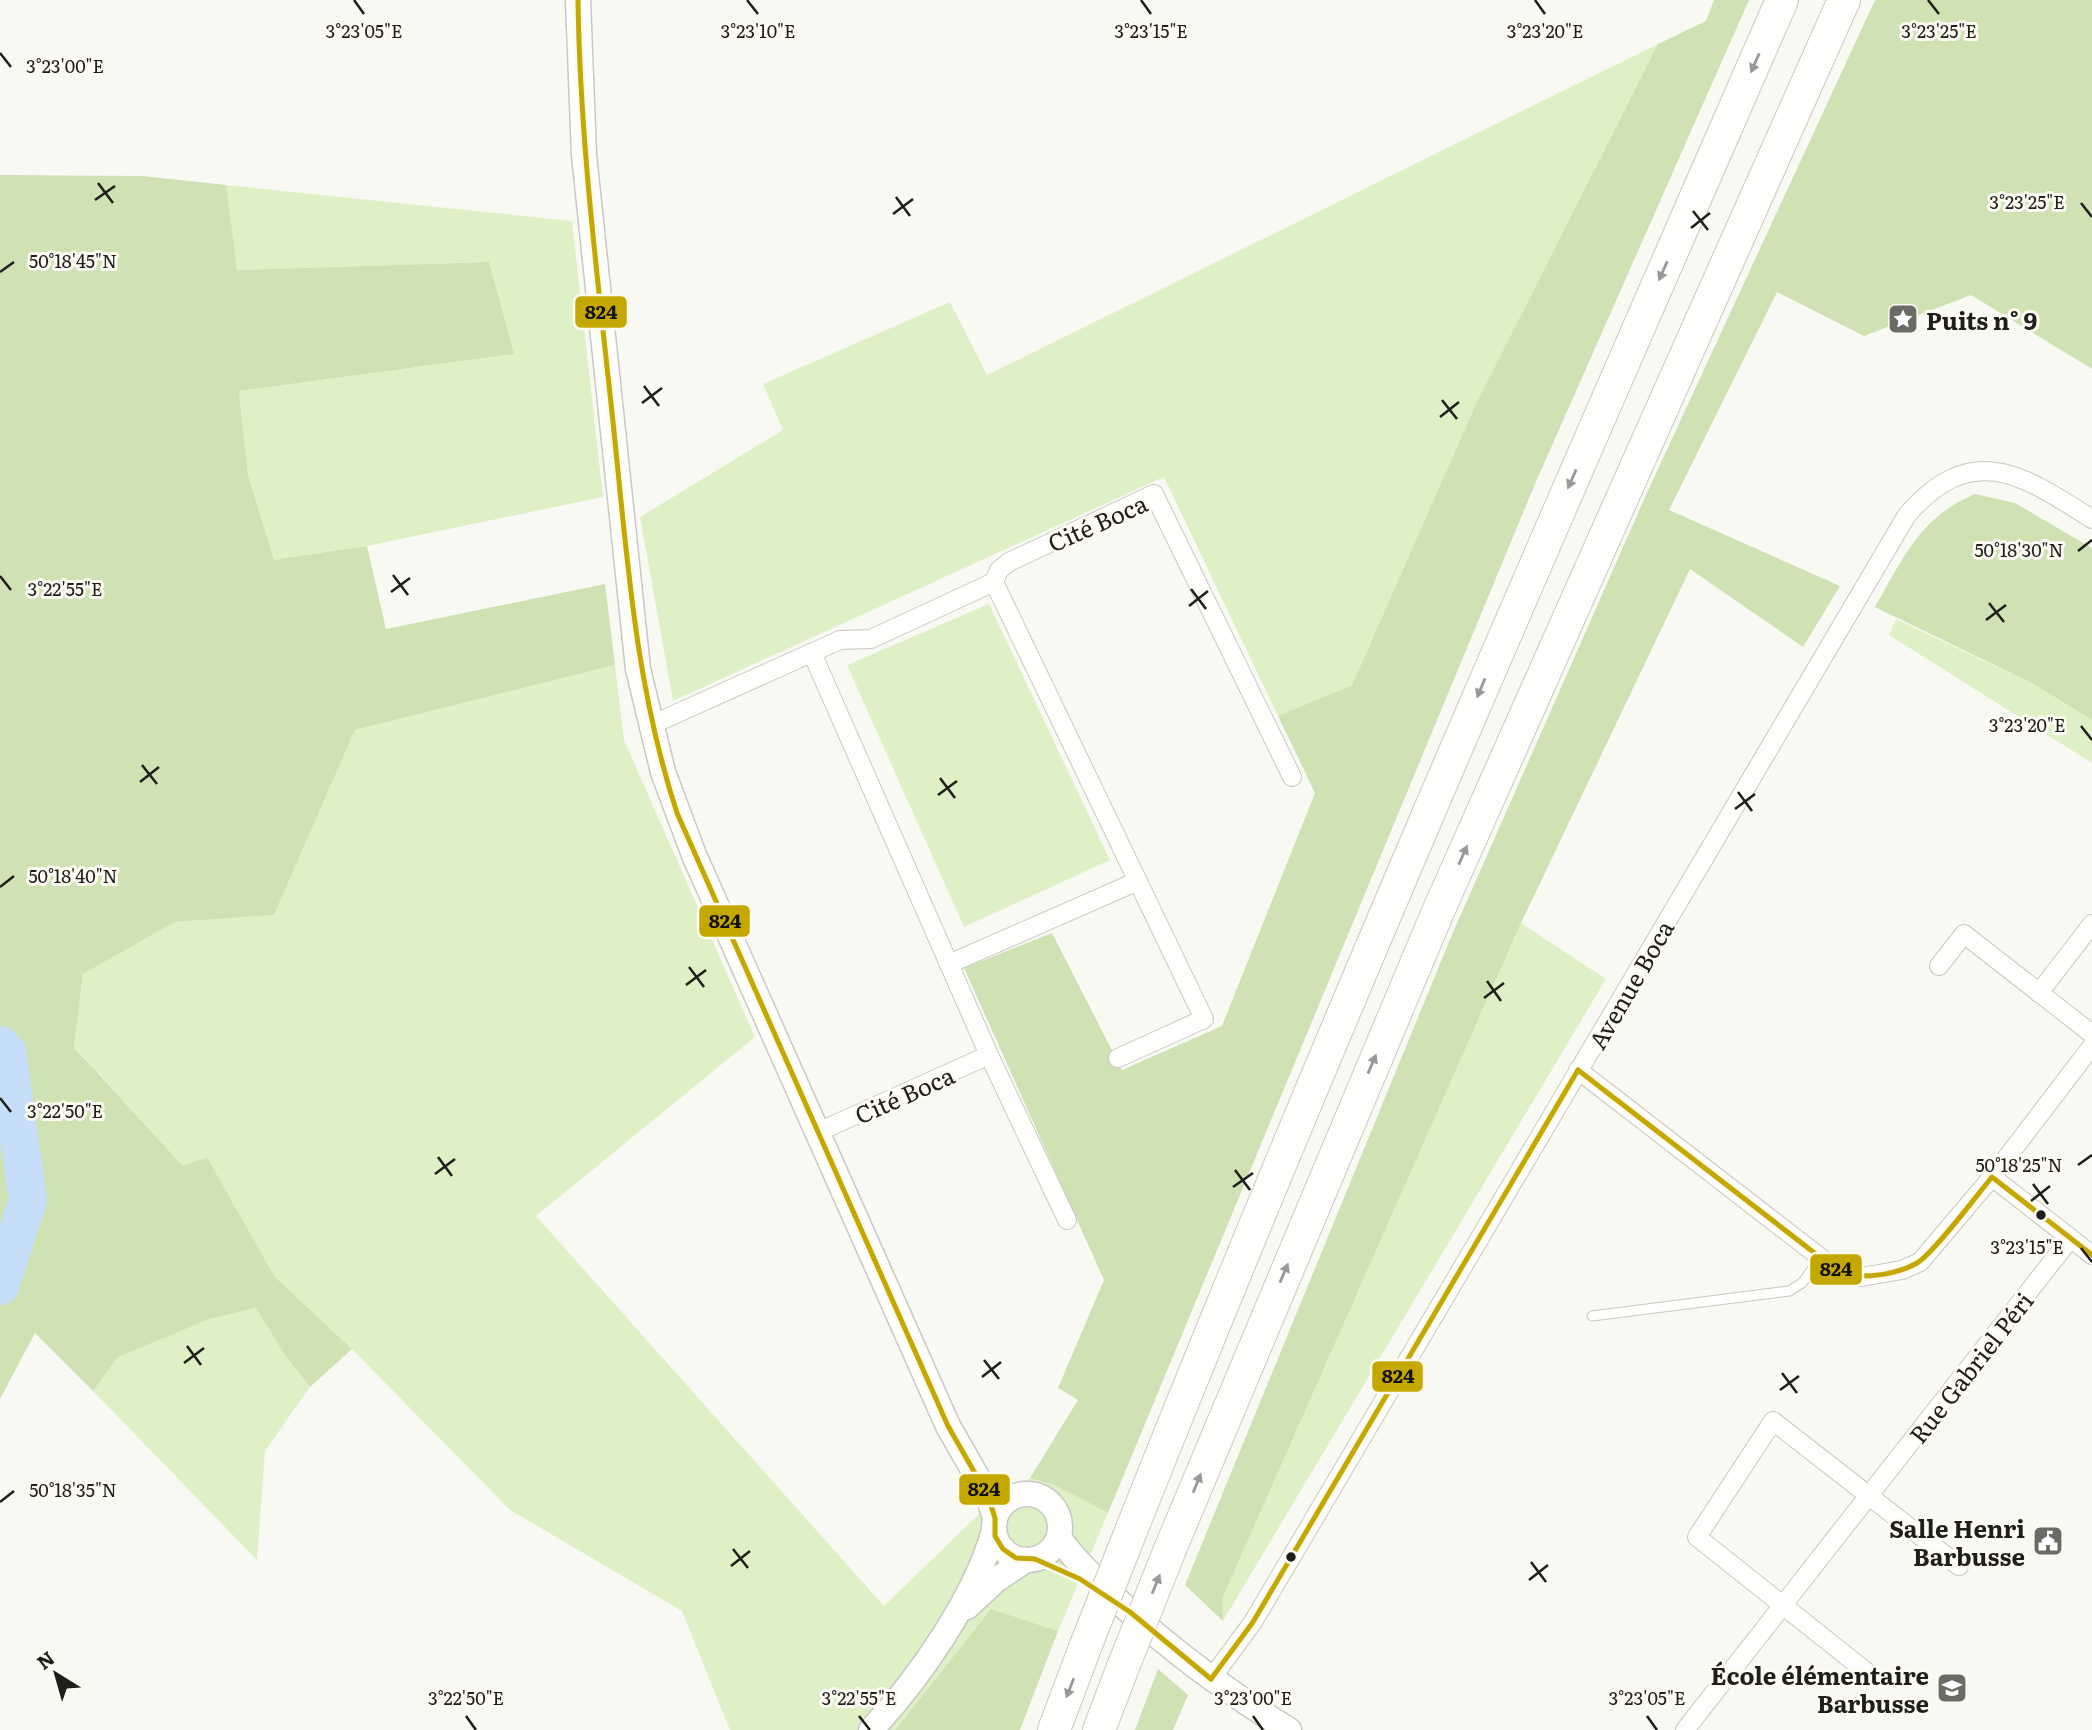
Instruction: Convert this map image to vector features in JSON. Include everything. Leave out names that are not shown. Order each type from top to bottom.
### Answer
[{"type":"highway","points":[[1054,1730],[1271,1185],[1422,825],[1782,0]]},
{"type":"highway","points":[[1099,1730],[1171,1547],[1437,914],[1844,0]]},
{"type":"street","points":[[578,0],[584,155],[632,620],[649,726],[685,834],[1007,1553],[1070,1573],[1130,1612]]},
{"type":"street","name":"Avenue Boca","points":[[1211,1679],[1253,1622],[1907,514],[1927,494],[1950,480],[1976,471],[1992,470],[2021,476],[2092,519]]},
{"type":"street","name":"Cité Boca","points":[[649,726],[846,638],[871,639],[994,582],[999,570],[1009,562],[1154,494],[1292,776]]},
{"type":"street","points":[[994,582],[1204,1019],[1118,1058]]},
{"type":"street","points":[[812,653],[989,1055],[1067,1220]]},
{"type":"street","points":[[949,964],[1138,881]]},
{"type":"street","points":[[2039,993],[2092,924]]},
{"type":"street","points":[[1939,966],[1964,934],[2092,1034]]},
{"type":"street","points":[[1578,1070],[1820,1259],[1852,1277],[1911,1267],[1930,1253],[2092,1046]]},
{"type":"street","name":"Cité Boca","points":[[818,1132],[989,1055]]},
{"type":"street","points":[[1992,1177],[2092,1255]]},
{"type":"street","name":"Rue Gabriel Péri","points":[[1685,1730],[2070,1239]]},
{"type":"street","points":[[1873,1677],[1698,1538],[1773,1421],[1959,1566]]},
{"type":"street","points":[[952,1623],[985,1590],[1052,1549],[1059,1537],[1061,1522],[1055,1508],[1040,1495],[1025,1493],[994,1476],[963,1450]]},
{"type":"street","points":[[871,1730],[907,1687],[952,1623],[985,1558],[995,1524],[1006,1501],[1025,1493]]},
{"type":"street","points":[[1059,1537],[1076,1559],[1130,1612],[1211,1679],[1289,1730]]},
{"type":"lane","points":[[1592,1316],[1789,1292],[1802,1283],[1820,1259]]},
{"type":"green space","points":[[1714,0],[1749,0],[1535,484],[1108,1513],[1054,1485],[1030,1478],[1078,1400],[1058,1388],[1104,1280],[964,968],[1052,933],[1122,1070],[1222,1026],[1315,793],[1278,716],[1352,685],[1475,406],[1658,44],[1706,21]]},
{"type":"green space","points":[[1875,0],[2092,0],[2092,369],[1971,295],[1864,336],[1777,292],[1669,510],[1840,586],[1803,647],[1690,569],[1521,923],[1222,1599],[1223,1621],[1185,1585],[1451,937],[1646,495]]},
{"type":"green space","points":[[1658,44],[1475,406],[1352,685],[1278,716],[1164,477],[673,701],[640,517],[783,430],[763,384],[950,302],[987,375]]},
{"type":"green space","points":[[0,175],[143,176],[226,185],[237,270],[489,262],[514,354],[239,391],[248,475],[274,560],[367,546],[386,629],[605,584],[615,665],[355,730],[274,915],[175,922],[83,974],[74,1047],[183,1166],[207,1157],[275,1277],[352,1349],[310,1387],[284,1354],[256,1308],[210,1319],[118,1357],[93,1391],[35,1333],[0,1399]]},
{"type":"green space","points":[[226,185],[572,221],[603,497],[367,546],[274,561],[248,475],[239,391],[513,354],[488,262],[236,270]]},
{"type":"green space","points":[[1975,494],[2015,503],[2092,548],[2092,720],[2035,685],[1875,607],[1905,556],[1926,527],[1956,504]]},
{"type":"green space","points":[[989,604],[1110,860],[964,927],[847,665]]},
{"type":"green space","points":[[1896,619],[2035,685],[2092,720],[2092,763],[1889,635]]},
{"type":"green space","points":[[615,665],[624,740],[755,1037],[536,1216],[884,1606],[983,1510],[1030,1478],[1054,1485],[1108,1513],[1058,1631],[991,1609],[895,1730],[730,1730],[682,1611],[510,1510],[352,1349],[275,1277],[207,1157],[183,1166],[74,1046],[83,974],[175,922],[274,915],[355,730]]},
{"type":"green space","points":[[1521,923],[1606,979],[1223,1621],[1222,1599]]},
{"type":"green space","points":[[256,1308],[284,1354],[310,1387],[265,1451],[257,1560],[93,1391],[118,1357],[210,1319]]},
{"type":"green space","points":[[991,1609],[1058,1631],[1020,1730],[895,1730]]},
{"type":"green space","points":[[1158,1669],[1188,1695],[1173,1730],[1135,1730]]},
{"type":"waterway","points":[[0,1045],[7,1052],[28,1200],[0,1286]]},
{"type":"transit line","name":"824","points":[[578,0],[582,106],[591,211],[628,570],[651,717],[677,813],[948,1426],[988,1496],[995,1518],[995,1536],[1003,1549],[1016,1558],[1035,1559],[1080,1579],[1130,1612],[1211,1679]]},
{"type":"transit line","name":"824","points":[[1578,1070],[1843,1275],[1881,1275],[1917,1263],[1944,1237],[1992,1177],[2092,1255]]},
{"type":"transit line","name":"824","points":[[1211,1679],[1253,1622],[1578,1070]]},
{"type":"place","name":"Puits n° 9","points":[[1903,319]]},
{"type":"place","name":"Salle Henri Barbusse","points":[[2048,1541]]},
{"type":"place","name":"École élémentaire Barbusse","points":[[1952,1688]]}]
